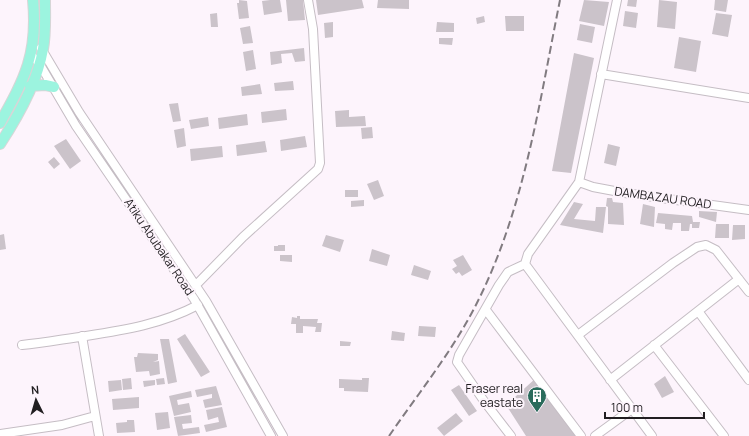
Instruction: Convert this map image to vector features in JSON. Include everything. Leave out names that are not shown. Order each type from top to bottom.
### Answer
[{"type":"main road","points":[[0,123],[35,59],[43,50],[45,0]]},
{"type":"main road","points":[[0,144],[30,86],[35,59],[32,2]]},
{"type":"main road","points":[[30,86],[45,85],[54,87]]},
{"type":"street","points":[[196,286],[243,237],[318,169],[320,163],[313,29],[308,0]]},
{"type":"street","points":[[512,436],[457,364],[459,355],[486,310],[498,285],[508,272],[524,264],[528,254],[578,182],[617,0]]},
{"type":"street","points":[[34,43],[43,50],[83,118],[196,286],[242,361],[283,436]]},
{"type":"street","name":"Atiku Abubakar Road","points":[[35,59],[54,87],[76,126],[198,305],[271,436]]},
{"type":"street","points":[[601,74],[749,98]]},
{"type":"street","name":"DAMBAZAU ROAD","points":[[578,182],[593,187],[625,193],[749,210]]},
{"type":"street","points":[[578,335],[673,262],[697,246],[706,245],[714,248],[749,292]]},
{"type":"street","points":[[524,264],[652,436]]},
{"type":"street","points":[[610,380],[739,280]]},
{"type":"street","points":[[22,345],[150,324],[177,315],[198,305]]},
{"type":"street","points":[[486,310],[581,436]]},
{"type":"street","points":[[698,311],[749,380]]},
{"type":"street","points":[[82,336],[99,436]]},
{"type":"street","points":[[654,345],[724,436]]},
{"type":"street","points":[[595,436],[632,409]]},
{"type":"street","points":[[4,435],[62,425],[95,416]]},
{"type":"building","points":[[239,0],[247,1],[249,18],[239,19],[237,3],[239,3]]},
{"type":"building","points":[[280,0],[282,12],[264,15],[262,1]]},
{"type":"building","points":[[286,0],[303,0],[305,20],[288,21]]},
{"type":"building","points":[[316,0],[362,0],[364,8],[318,15]]},
{"type":"building","points":[[378,0],[409,0],[409,9],[377,8]]},
{"type":"building","points":[[584,0],[609,2],[604,26],[579,21]]},
{"type":"building","points":[[628,0],[637,0],[636,7],[627,6]]},
{"type":"building","points":[[659,0],[677,2],[675,29],[657,27]]},
{"type":"building","points":[[715,0],[728,0],[726,12],[714,10]]},
{"type":"building","points":[[625,11],[638,13],[636,28],[623,26]]},
{"type":"building","points":[[217,13],[218,27],[211,27],[210,14]]},
{"type":"building","points":[[716,13],[732,15],[728,37],[712,34]]},
{"type":"building","points":[[484,16],[485,22],[477,24],[476,18]]},
{"type":"building","points":[[505,16],[524,16],[524,31],[506,31]]},
{"type":"building","points":[[333,22],[333,37],[325,38],[324,23]]},
{"type":"building","points":[[437,22],[454,23],[454,32],[436,32]]},
{"type":"building","points":[[580,24],[595,27],[592,43],[577,40]]},
{"type":"building","points":[[250,26],[253,43],[243,44],[240,28]]},
{"type":"building","points":[[679,37],[701,41],[696,72],[674,68]]},
{"type":"building","points":[[439,38],[453,38],[452,45],[439,44]]},
{"type":"building","points":[[304,48],[305,61],[295,62],[292,53],[281,54],[282,63],[271,65],[270,52]]},
{"type":"building","points":[[253,50],[256,69],[246,71],[243,52]]},
{"type":"building","points":[[574,53],[594,58],[571,173],[552,171]]},
{"type":"building","points":[[293,81],[294,90],[275,91],[274,83]]},
{"type":"building","points":[[260,84],[262,94],[242,96],[241,87]]},
{"type":"building","points":[[178,103],[181,121],[173,122],[169,104]]},
{"type":"building","points":[[286,109],[287,120],[262,123],[261,112]]},
{"type":"building","points":[[349,110],[349,117],[365,116],[366,126],[336,127],[335,111]]},
{"type":"building","points":[[247,114],[248,125],[219,129],[218,118]]},
{"type":"building","points":[[208,117],[209,126],[191,129],[189,120]]},
{"type":"building","points":[[372,127],[373,138],[362,139],[361,128]]},
{"type":"building","points":[[184,128],[186,146],[177,148],[174,130]]},
{"type":"building","points":[[305,136],[307,147],[281,151],[280,140]]},
{"type":"building","points":[[66,139],[81,161],[70,169],[54,146]]},
{"type":"building","points":[[265,141],[267,152],[237,156],[236,145]]},
{"type":"building","points":[[608,144],[620,147],[616,166],[604,163]]},
{"type":"building","points":[[222,146],[223,157],[191,161],[190,149]]},
{"type":"building","points":[[54,157],[60,164],[54,169],[48,162]]},
{"type":"building","points":[[378,180],[384,196],[374,200],[367,184]]},
{"type":"building","points":[[345,190],[358,190],[358,197],[345,197]]},
{"type":"building","points":[[607,198],[612,198],[613,202],[623,203],[624,225],[608,224],[608,207],[606,206]]},
{"type":"building","points":[[364,200],[364,206],[351,207],[351,201]]},
{"type":"building","points":[[574,202],[583,204],[574,219],[595,221],[596,207],[606,207],[603,233],[560,225]]},
{"type":"building","points":[[643,204],[655,207],[654,227],[640,224]]},
{"type":"building","points":[[699,211],[717,212],[716,222],[699,217]]},
{"type":"building","points":[[658,213],[692,216],[693,222],[700,222],[699,228],[692,228],[692,224],[690,224],[689,231],[681,231],[681,223],[673,223],[672,230],[665,229],[665,224],[656,223]]},
{"type":"building","points":[[716,224],[729,224],[729,238],[715,238]]},
{"type":"building","points":[[733,225],[745,225],[745,239],[732,240]]},
{"type":"building","points":[[4,234],[6,249],[0,250],[0,235]]},
{"type":"building","points":[[326,235],[344,240],[340,252],[322,246]]},
{"type":"building","points":[[285,245],[285,251],[274,251],[274,246]]},
{"type":"building","points":[[372,249],[390,255],[387,266],[369,261]]},
{"type":"building","points":[[280,255],[292,255],[292,262],[280,261]]},
{"type":"building","points":[[463,255],[472,270],[462,276],[459,272],[456,274],[452,269],[457,266],[453,260]]},
{"type":"building","points":[[414,265],[431,271],[428,280],[411,275]]},
{"type":"building","points":[[297,316],[300,316],[300,319],[318,319],[317,323],[322,323],[321,332],[315,332],[316,327],[303,326],[303,333],[296,333],[296,324],[291,324],[292,317],[297,318]]},
{"type":"building","points":[[419,326],[436,327],[435,337],[418,336]]},
{"type":"building","points":[[392,331],[405,333],[404,341],[391,340]]},
{"type":"building","points":[[185,334],[210,372],[201,377],[177,339]]},
{"type":"building","points":[[160,339],[169,339],[177,382],[168,384]]},
{"type":"building","points":[[340,341],[351,342],[350,346],[340,346]]},
{"type":"building","points":[[138,353],[158,354],[158,360],[153,362],[159,361],[160,374],[150,376],[149,371],[136,372],[134,357],[137,357]]},
{"type":"building","points":[[665,376],[674,392],[662,398],[654,384]]},
{"type":"building","points":[[131,378],[132,389],[123,390],[122,379]]},
{"type":"building","points":[[164,378],[165,384],[157,385],[156,379]]},
{"type":"building","points":[[362,378],[369,378],[368,392],[344,391],[344,388],[339,388],[339,379],[362,380]]},
{"type":"building","name":"Fraser real eastate","points":[[536,378],[578,436],[526,436],[506,405]]},
{"type":"building","points":[[121,380],[122,390],[109,392],[108,381]]},
{"type":"building","points":[[155,380],[155,385],[144,387],[143,381]]},
{"type":"building","points":[[459,385],[477,411],[469,416],[451,390]]},
{"type":"building","points":[[216,386],[222,405],[205,408],[203,400],[212,398],[212,394],[197,397],[195,390]]},
{"type":"building","points":[[191,391],[192,397],[177,400],[178,405],[189,403],[191,412],[174,416],[169,396]]},
{"type":"building","points":[[139,397],[139,408],[113,410],[112,399]]},
{"type":"building","points":[[222,407],[227,427],[206,432],[204,425],[219,422],[218,417],[208,420],[206,410]]},
{"type":"building","points":[[168,412],[170,428],[157,430],[155,413]]},
{"type":"building","points":[[456,413],[463,421],[444,436],[437,428]]},
{"type":"building","points":[[191,415],[192,423],[182,424],[183,429],[199,427],[200,433],[178,436],[174,417]]},
{"type":"building","points":[[127,420],[134,420],[135,432],[117,433],[116,423],[127,422]]},
{"type":"railway","points":[[389,436],[441,363],[469,318],[488,281],[516,203],[536,123],[560,0]]},
{"type":"place","name":"Fraser real eastate","points":[[537,413]]}]
